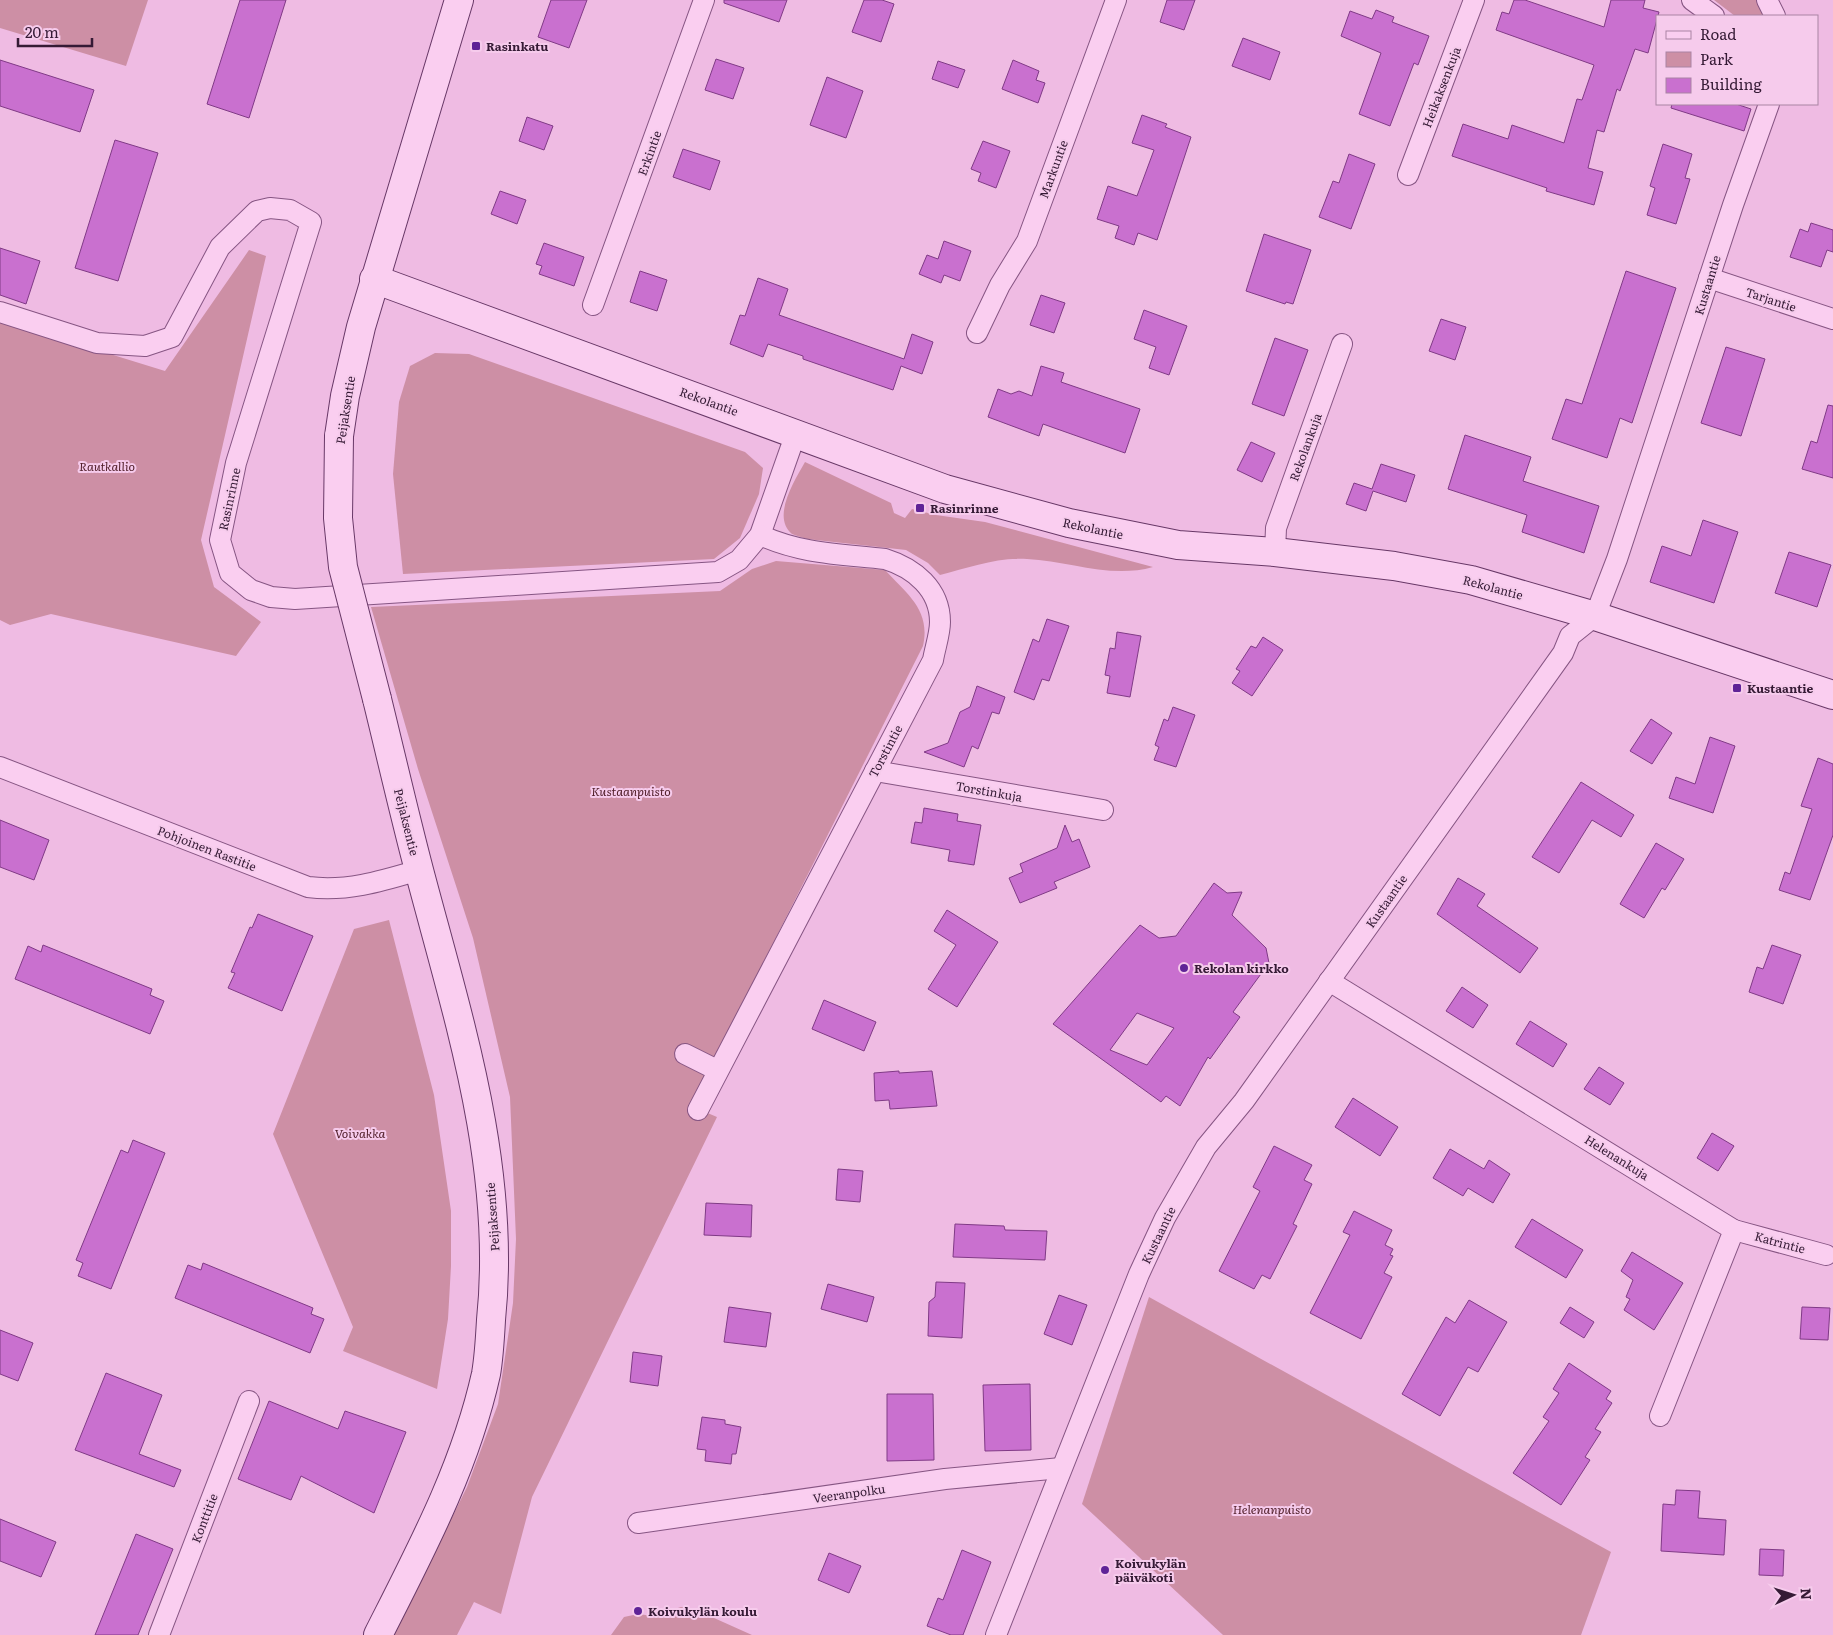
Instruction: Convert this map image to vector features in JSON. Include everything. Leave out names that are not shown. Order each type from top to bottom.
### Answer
[{"type":"main road","name":"Peijaksentie","points":[[378,1635],[444,1503],[460,1464],[475,1417],[486,1370],[495,1283],[493,1201],[481,1120],[461,1023],[419,870],[378,699],[343,567],[338,518],[339,436],[345,396],[374,279],[458,0]]},
{"type":"main road","name":"Rekolantie","points":[[374,279],[796,433],[946,490],[1069,523],[1178,545],[1275,552],[1394,566],[1471,580],[1595,616],[1833,695]]},
{"type":"street","name":"Erkintie","points":[[593,305],[704,0]]},
{"type":"street","name":"Markuntie","points":[[977,333],[1000,285],[1027,241],[1116,0]]},
{"type":"street","name":"Heikaksenkuja","points":[[1408,175],[1474,0]]},
{"type":"street","points":[[1692,0],[1713,15]]},
{"type":"street","points":[[1767,0],[1774,15]]},
{"type":"street","name":"Kustaantie","points":[[996,1635],[1050,1504],[1062,1468],[1131,1292],[1165,1218],[1206,1147],[1244,1101],[1563,653],[1570,636],[1595,616],[1617,559],[1709,278],[1769,105]]},
{"type":"street","name":"Rasinrinne","points":[[0,312],[96,342],[145,346],[172,337],[220,247],[257,211],[270,208],[290,210],[311,222],[236,463],[220,540],[230,573],[251,590],[272,598],[295,599],[718,572],[739,560],[760,535],[796,433]]},
{"type":"street","name":"Tarjantie","points":[[1709,278],[1833,319]]},
{"type":"street","name":"Rekolankuja","points":[[1275,552],[1276,528],[1342,344]]},
{"type":"street","name":"Torstintie","points":[[698,1110],[717,1070],[933,660],[940,622],[938,606],[930,590],[911,570],[886,559],[806,551],[786,547],[760,535]]},
{"type":"street","name":"Pohjoinen Rastitie","points":[[0,767],[308,887],[328,889],[351,888],[419,870]]},
{"type":"street","name":"Torstinkuja","points":[[875,771],[1103,810]]},
{"type":"street","name":"Helenankuja","points":[[1329,981],[1734,1230]]},
{"type":"street","points":[[685,1054],[717,1070]]},
{"type":"street","points":[[1660,1416],[1734,1230]]},
{"type":"street","name":"Katrintie","points":[[1734,1230],[1826,1255]]},
{"type":"street","name":"Konttitie","points":[[158,1635],[249,1401]]},
{"type":"street","name":"Veeranpolku","points":[[638,1523],[945,1479],[1062,1468]]},
{"type":"green space","points":[[0,0],[148,0],[126,66],[0,28]]},
{"type":"green space","points":[[1714,0],[1761,0],[1767,15],[1734,15]]},
{"type":"green space","name":"Rautkallio","points":[[249,250],[266,256],[201,540],[214,587],[261,622],[236,656],[51,614],[10,625],[0,620],[0,320],[165,371]]},
{"type":"green space","points":[[435,353],[469,354],[745,452],[763,468],[759,494],[740,538],[714,559],[403,574],[393,474],[399,402],[410,366]]},
{"type":"green space","points":[[805,462],[891,503],[894,513],[905,518],[912,509],[936,515],[985,522],[1153,567],[1122,571],[1043,560],[1016,559],[983,564],[940,575],[928,563],[906,550],[807,539],[792,534],[786,527],[784,518],[787,498]]},
{"type":"green space","name":"Kustaanpuisto","points":[[776,561],[885,570],[909,595],[920,612],[924,622],[925,633],[923,646],[691,1106],[717,1117],[532,1497],[501,1614],[474,1602],[457,1635],[394,1635],[467,1487],[498,1404],[513,1303],[516,1239],[510,1097],[473,938],[418,769],[371,607],[720,591],[752,569]]},
{"type":"green space","name":"Voivakka","points":[[389,920],[434,1095],[451,1211],[451,1266],[448,1319],[437,1389],[343,1351],[353,1327],[273,1134],[354,929]]},
{"type":"green space","name":"Helenanpuisto","points":[[1149,1297],[1611,1552],[1581,1635],[1223,1635],[1082,1504]]},
{"type":"green space","points":[[681,1607],[694,1609],[752,1635],[611,1635],[624,1617],[638,1614],[660,1617],[669,1611]]},
{"type":"building","points":[[240,0],[286,0],[249,118],[207,104]]},
{"type":"building","points":[[551,0],[587,0],[569,48],[538,37]]},
{"type":"building","points":[[724,0],[787,0],[779,22],[724,3]]},
{"type":"building","points":[[864,0],[882,0],[894,4],[881,42],[852,32]]},
{"type":"building","points":[[1167,0],[1195,0],[1184,30],[1160,22]]},
{"type":"building","points":[[1514,0],[1525,0],[1604,27],[1611,0],[1645,0],[1643,8],[1659,12],[1658,15],[1656,15],[1656,23],[1648,53],[1635,49],[1620,91],[1617,89],[1604,132],[1597,130],[1588,168],[1603,172],[1594,205],[1546,191],[1547,188],[1452,156],[1463,124],[1508,139],[1512,125],[1564,143],[1577,99],[1582,100],[1594,65],[1496,30],[1502,12],[1509,14]]},
{"type":"building","points":[[1376,10],[1394,17],[1392,22],[1429,36],[1418,65],[1414,63],[1390,126],[1359,114],[1381,53],[1341,36],[1350,11],[1372,19]]},
{"type":"building","points":[[1243,38],[1280,52],[1270,80],[1232,66]]},
{"type":"building","points":[[716,59],[744,68],[733,99],[705,90]]},
{"type":"building","points":[[0,60],[94,90],[80,132],[0,106]]},
{"type":"building","points":[[1013,60],[1039,71],[1036,80],[1045,83],[1038,103],[1002,89]]},
{"type":"building","points":[[938,61],[965,70],[958,88],[932,79]]},
{"type":"building","points":[[827,77],[863,91],[846,138],[810,125]]},
{"type":"building","points":[[1672,105],[1739,105],[1751,109],[1744,131],[1671,108]]},
{"type":"building","points":[[1142,115],[1167,124],[1165,127],[1191,137],[1157,240],[1138,233],[1134,245],[1115,238],[1119,226],[1097,219],[1108,186],[1137,196],[1154,150],[1132,143]]},
{"type":"building","points":[[527,117],[553,126],[544,150],[519,141]]},
{"type":"building","points":[[115,140],[158,153],[118,281],[75,268]]},
{"type":"building","points":[[983,141],[1010,151],[996,188],[978,181],[981,173],[971,169]]},
{"type":"building","points":[[1663,144],[1692,154],[1685,178],[1690,179],[1676,224],[1647,215],[1655,188],[1650,186]]},
{"type":"building","points":[[683,149],[720,161],[710,190],[673,177]]},
{"type":"building","points":[[1349,154],[1375,164],[1351,229],[1319,217],[1333,181],[1339,183]]},
{"type":"building","points":[[500,191],[526,200],[517,224],[491,214]]},
{"type":"building","points":[[1811,223],[1833,230],[1833,252],[1827,250],[1821,267],[1790,257],[1800,229],[1808,232]]},
{"type":"building","points":[[1264,234],[1311,250],[1293,304],[1286,302],[1285,304],[1246,291]]},
{"type":"building","points":[[944,241],[971,251],[960,281],[944,275],[941,283],[919,274],[927,255],[938,259]]},
{"type":"building","points":[[544,243],[584,257],[574,286],[539,274],[542,266],[536,264]]},
{"type":"building","points":[[0,248],[40,261],[26,304],[0,295]]},
{"type":"building","points":[[640,271],[667,280],[657,311],[630,302]]},
{"type":"building","points":[[1626,271],[1676,288],[1632,423],[1620,418],[1607,458],[1552,439],[1566,399],[1582,404]]},
{"type":"building","points":[[758,278],[788,289],[779,315],[904,359],[912,334],[933,342],[922,374],[901,366],[893,390],[803,359],[803,356],[768,344],[763,357],[730,344],[740,315],[745,316]]},
{"type":"building","points":[[1041,295],[1065,303],[1054,333],[1030,325]]},
{"type":"building","points":[[1144,310],[1187,326],[1169,375],[1149,368],[1156,347],[1134,339]]},
{"type":"building","points":[[1441,319],[1466,327],[1455,360],[1429,351]]},
{"type":"building","points":[[1275,338],[1308,350],[1284,416],[1252,404]]},
{"type":"building","points":[[1726,347],[1765,359],[1741,436],[1701,423]]},
{"type":"building","points":[[1041,366],[1064,373],[1061,382],[1140,409],[1125,453],[1043,424],[1039,436],[988,417],[998,389],[1011,394],[1019,391],[1032,396]]},
{"type":"building","points":[[1828,405],[1833,406],[1833,478],[1802,469],[1811,441],[1817,443]]},
{"type":"building","points":[[1465,435],[1531,457],[1523,481],[1599,506],[1584,553],[1522,532],[1527,515],[1448,489]]},
{"type":"building","points":[[1251,442],[1275,453],[1262,482],[1237,470]]},
{"type":"building","points":[[1381,464],[1415,475],[1406,502],[1373,491],[1366,511],[1346,504],[1354,483],[1372,489]]},
{"type":"building","points":[[1703,520],[1738,532],[1714,603],[1650,582],[1662,546],[1691,556]]},
{"type":"building","points":[[1789,552],[1831,565],[1817,607],[1775,593]]},
{"type":"building","points":[[1047,619],[1069,626],[1049,681],[1042,679],[1034,700],[1014,692],[1033,639],[1039,642]]},
{"type":"building","points":[[1117,632],[1141,636],[1130,697],[1107,693],[1110,676],[1105,675],[1110,648],[1115,649]]},
{"type":"building","points":[[1263,637],[1283,650],[1252,696],[1232,683],[1240,671],[1236,669],[1251,646],[1256,648]]},
{"type":"building","points":[[977,686],[1005,697],[999,714],[992,712],[978,749],[972,746],[964,767],[924,752],[948,743],[960,712],[970,707]]},
{"type":"building","points":[[1173,707],[1195,715],[1176,767],[1154,760],[1159,747],[1155,745],[1164,719],[1168,721]]},
{"type":"building","points":[[1651,719],[1672,733],[1652,764],[1630,751]]},
{"type":"building","points":[[1710,737],[1735,746],[1713,813],[1669,798],[1676,777],[1695,784]]},
{"type":"building","points":[[1818,758],[1833,764],[1833,835],[1810,900],[1779,890],[1785,872],[1790,874],[1812,809],[1801,806]]},
{"type":"building","points":[[1581,782],[1634,815],[1621,837],[1592,820],[1559,873],[1532,857]]},
{"type":"building","points":[[924,808],[958,814],[957,821],[981,825],[974,865],[948,861],[950,850],[911,843],[915,822],[922,823]]},
{"type":"building","points":[[0,820],[49,840],[34,880],[0,867]]},
{"type":"building","points":[[1065,825],[1072,842],[1079,839],[1090,867],[1054,882],[1057,888],[1020,903],[1009,878],[1023,872],[1020,864],[1057,848]]},
{"type":"building","points":[[1656,843],[1684,859],[1665,890],[1662,888],[1644,918],[1620,904]]},
{"type":"building","points":[[1458,878],[1485,894],[1477,906],[1538,948],[1520,973],[1437,914]]},
{"type":"building","name":"Rekolan kirkko","points":[[1214,883],[1227,893],[1242,892],[1232,915],[1266,948],[1269,963],[1233,1012],[1240,1017],[1210,1059],[1208,1057],[1180,1106],[1166,1096],[1161,1102],[1053,1024],[1140,925],[1159,938],[1176,936]],"holes":[[[1137,1013],[1174,1028],[1147,1065],[1110,1050]]]},
{"type":"building","points":[[947,910],[998,942],[957,1007],[928,989],[956,945],[934,931]]},
{"type":"building","points":[[258,914],[313,936],[282,1011],[228,988],[235,973],[231,972],[250,927],[252,928]]},
{"type":"building","points":[[43,945],[152,989],[150,995],[164,1001],[150,1034],[15,979],[28,946],[41,952]]},
{"type":"building","points":[[1772,945],[1801,955],[1783,1004],[1749,992],[1757,967],[1763,969]]},
{"type":"building","points":[[1462,987],[1488,1005],[1473,1028],[1446,1011]]},
{"type":"building","points":[[824,1000],[876,1022],[864,1051],[812,1029]]},
{"type":"building","points":[[1530,1021],[1567,1044],[1553,1067],[1516,1044]]},
{"type":"building","points":[[1599,1067],[1624,1083],[1610,1105],[1584,1089]]},
{"type":"building","points":[[899,1071],[899,1073],[932,1071],[937,1106],[890,1109],[889,1100],[875,1101],[874,1073]]},
{"type":"building","points":[[1353,1098],[1398,1127],[1380,1156],[1335,1127]]},
{"type":"building","points":[[1712,1133],[1734,1146],[1718,1171],[1697,1158]]},
{"type":"building","points":[[133,1140],[165,1153],[111,1289],[78,1276],[83,1263],[76,1260],[121,1150],[128,1153]]},
{"type":"building","points":[[1274,1146],[1312,1165],[1304,1180],[1312,1184],[1293,1224],[1297,1226],[1270,1279],[1262,1275],[1254,1289],[1219,1271],[1260,1191],[1253,1187]]},
{"type":"building","points":[[1450,1149],[1484,1169],[1489,1160],[1510,1174],[1493,1203],[1468,1188],[1463,1196],[1433,1178]]},
{"type":"building","points":[[838,1169],[863,1171],[860,1202],[836,1200]]},
{"type":"building","points":[[706,1203],[752,1205],[751,1237],[704,1235]]},
{"type":"building","points":[[1354,1211],[1392,1230],[1385,1245],[1393,1249],[1390,1255],[1393,1256],[1384,1273],[1392,1277],[1361,1339],[1310,1313],[1350,1235],[1343,1232]]},
{"type":"building","points":[[1532,1219],[1583,1250],[1566,1278],[1515,1247]]},
{"type":"building","points":[[955,1224],[1004,1226],[1005,1230],[1047,1231],[1045,1260],[953,1257]]},
{"type":"building","points":[[1632,1252],[1683,1283],[1654,1330],[1624,1310],[1630,1299],[1626,1297],[1633,1280],[1621,1271]]},
{"type":"building","points":[[203,1263],[313,1308],[311,1314],[324,1319],[310,1353],[175,1298],[188,1265],[201,1270]]},
{"type":"building","points":[[936,1282],[965,1283],[962,1338],[928,1336],[929,1302],[935,1297]]},
{"type":"building","points":[[828,1284],[874,1297],[867,1322],[821,1309]]},
{"type":"building","points":[[1059,1295],[1087,1305],[1072,1345],[1044,1334]]},
{"type":"building","points":[[1469,1300],[1507,1322],[1478,1372],[1468,1367],[1440,1416],[1402,1394],[1446,1317],[1455,1323]]},
{"type":"building","points":[[729,1307],[771,1313],[766,1347],[724,1342]]},
{"type":"building","points":[[1570,1307],[1594,1322],[1584,1338],[1560,1323]]},
{"type":"building","points":[[1802,1307],[1830,1308],[1828,1340],[1800,1339]]},
{"type":"building","points":[[0,1330],[33,1343],[18,1381],[0,1374]]},
{"type":"building","points":[[633,1352],[662,1356],[658,1386],[630,1382]]},
{"type":"building","points":[[1569,1363],[1611,1391],[1606,1399],[1612,1403],[1595,1429],[1601,1432],[1585,1457],[1590,1460],[1561,1505],[1513,1473],[1549,1421],[1543,1417],[1559,1393],[1553,1389]]},
{"type":"building","points":[[106,1373],[162,1395],[139,1454],[181,1470],[174,1487],[75,1450]]},
{"type":"building","points":[[1030,1384],[1031,1450],[985,1451],[983,1385]]},
{"type":"building","points":[[887,1394],[933,1394],[934,1460],[887,1461]]},
{"type":"building","points":[[269,1401],[338,1429],[345,1411],[406,1432],[374,1513],[301,1476],[291,1500],[238,1479]]},
{"type":"building","points":[[702,1417],[725,1420],[725,1424],[741,1427],[736,1454],[732,1454],[731,1464],[705,1461],[706,1450],[697,1449]]},
{"type":"building","points":[[1676,1490],[1700,1491],[1698,1518],[1726,1520],[1724,1555],[1661,1551],[1663,1504],[1675,1505]]},
{"type":"building","points":[[0,1519],[56,1542],[41,1577],[0,1561]]},
{"type":"building","points":[[136,1534],[173,1549],[138,1635],[95,1635]]},
{"type":"building","points":[[1760,1549],[1784,1550],[1783,1576],[1759,1575]]},
{"type":"building","points":[[962,1550],[991,1562],[963,1635],[951,1635],[927,1626],[938,1598],[943,1600]]},
{"type":"building","points":[[829,1553],[861,1566],[849,1593],[818,1580]]},
{"type":"place","name":"Rasinkatu","points":[[476,46]]},
{"type":"place","name":"Rasinrinne","points":[[920,508]]},
{"type":"place","name":"Kustaantie","points":[[1737,688]]},
{"type":"place","name":"Rekolan kirkko","points":[[1184,968]]},
{"type":"place","name":"Koivukylän päiväkoti","points":[[1105,1570]]},
{"type":"place","name":"Koivukylän koulu","points":[[638,1611]]}]
